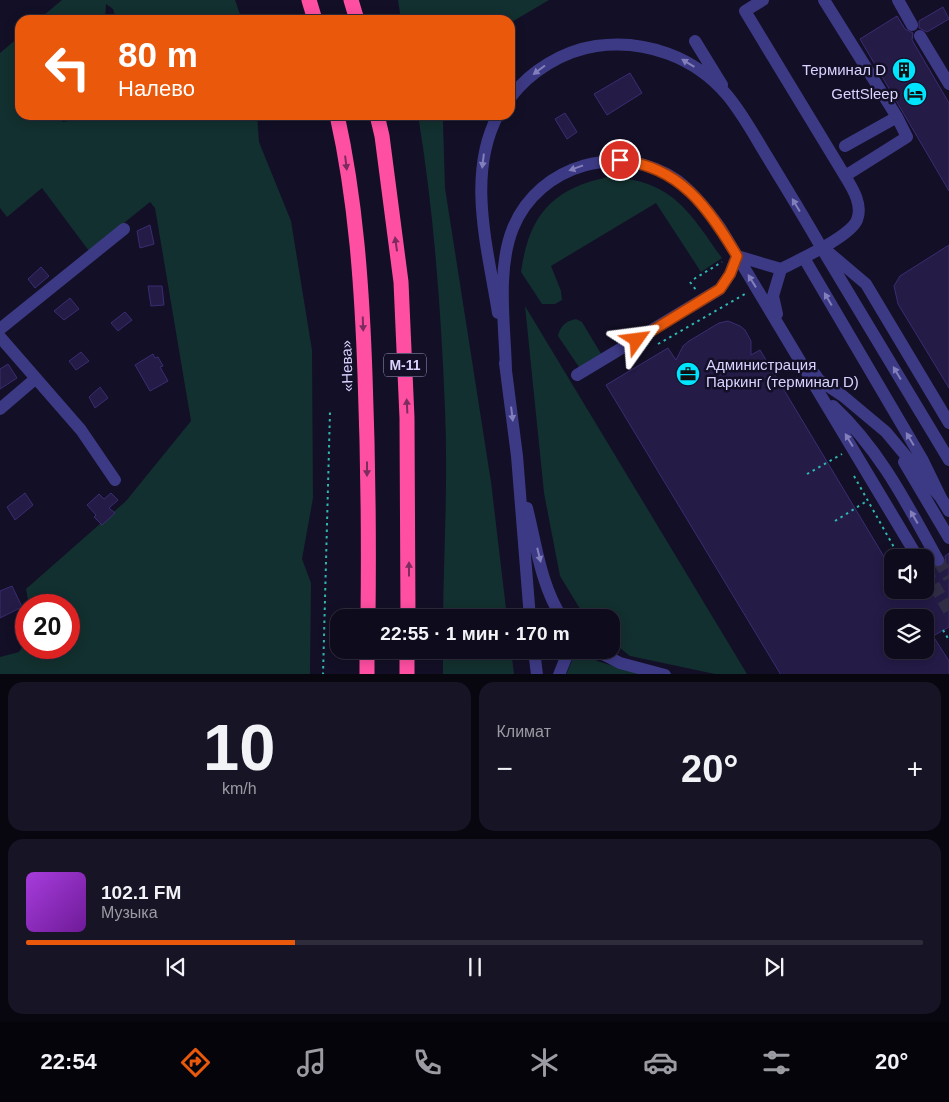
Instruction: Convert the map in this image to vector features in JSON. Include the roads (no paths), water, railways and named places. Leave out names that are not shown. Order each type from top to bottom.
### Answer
[{"type":"highway","points":[[309,0],[314,15]]},
{"type":"highway","points":[[351,0],[356,15]]},
{"type":"highway","name":"«Нева»","points":[[338,120],[344,146],[362,286],[367,420],[368,609]]},
{"type":"highway","name":"М-11","points":[[378,120],[382,136],[401,282],[408,418],[408,609]]},
{"type":"highway","points":[[366,674],[367,659]]},
{"type":"highway","points":[[407,674],[408,659]]},
{"type":"street","points":[[737,256],[781,269],[843,235],[857,220],[857,199],[845,176],[743,5],[763,0]]},
{"type":"street","points":[[824,0],[897,117],[907,137],[845,176]]},
{"type":"street","points":[[898,0],[912,25]]},
{"type":"street","points":[[920,36],[949,84]]},
{"type":"street","points":[[695,41],[949,460]]},
{"type":"street","points":[[515,92],[528,78],[544,66],[574,52],[611,44],[629,45],[664,52],[681,59],[697,69],[726,94],[738,110]]},
{"type":"street","points":[[845,146],[897,117]]},
{"type":"street","points":[[496,120],[486,142],[481,192],[517,456],[529,609]]},
{"type":"street","points":[[506,371],[503,281],[508,244],[513,228],[530,200],[555,177],[585,164],[620,160],[650,166],[691,192],[722,229],[913,549]]},
{"type":"street","points":[[0,329],[124,230]]},
{"type":"street","points":[[821,246],[866,284],[949,423]]},
{"type":"street","points":[[577,375],[720,289],[730,274],[737,256]]},
{"type":"street","points":[[804,258],[922,459],[949,511]]},
{"type":"street","points":[[780,325],[773,296],[781,269]]},
{"type":"street","points":[[0,337],[81,430],[115,480]]},
{"type":"street","points":[[787,337],[819,380],[843,396],[886,432],[941,498]]},
{"type":"street","points":[[0,409],[35,379]]},
{"type":"street","points":[[820,393],[855,426],[880,458],[938,560]]},
{"type":"street","points":[[886,432],[949,538]]},
{"type":"street","points":[[517,456],[526,504],[545,581],[557,609]]},
{"type":"street","points":[[535,659],[537,674]]},
{"type":"street","points":[[559,674],[565,659]]},
{"type":"street","points":[[612,659],[620,663],[665,674]]},
{"type":"tunnel","points":[[938,560],[949,578]]},
{"type":"tunnel","points":[[934,585],[949,611]]},
{"type":"place","name":"Терминал D","points":[[904,70]]},
{"type":"place","name":"GettSleep","points":[[915,94]]},
{"type":"place","name":"Администрация Паркинг (терминал D)","points":[[688,374]]}]
